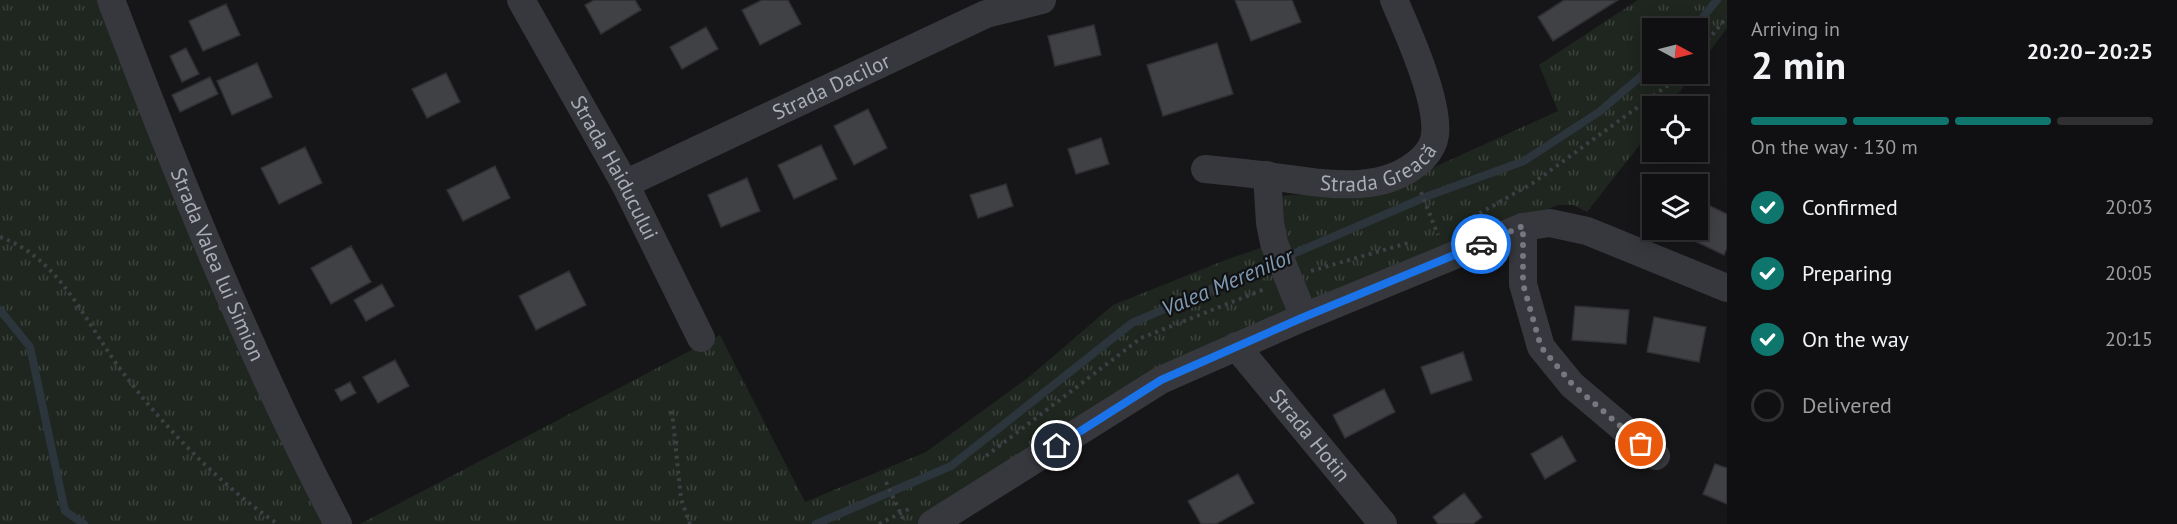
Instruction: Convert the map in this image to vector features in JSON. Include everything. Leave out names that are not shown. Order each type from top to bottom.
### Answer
[{"type":"street","name":"Strada Valea lui Simion","points":[[111,0],[181,183],[271,393],[338,524]]},
{"type":"street","name":"Strada Haiducului","points":[[520,0],[625,184],[701,338]]},
{"type":"street","name":"Strada Dacilor","points":[[625,184],[986,14],[1042,0]]},
{"type":"street","name":"Strada Greacă","points":[[1205,169],[1267,175],[1320,184],[1359,184],[1394,177],[1416,165],[1429,152],[1436,137],[1434,113],[1412,42],[1394,0]]},
{"type":"street","points":[[1267,175],[1270,223],[1274,243],[1304,317]]},
{"type":"street","points":[[932,524],[1161,380],[1304,317],[1536,225],[1587,231],[1727,288]]},
{"type":"street","points":[[1536,225],[1523,284],[1541,347],[1572,384],[1656,456]]},
{"type":"street","name":"Strada Hotin","points":[[1236,346],[1383,524]]},
{"type":"path","points":[[1708,40],[1727,17]]},
{"type":"path","points":[[1421,190],[1438,235]]},
{"type":"path","points":[[0,237],[20,244],[59,278],[124,375],[205,466],[278,524]]},
{"type":"path","points":[[672,411],[681,499],[690,524]]},
{"type":"path","points":[[886,482],[905,524]]},
{"type":"green space","points":[[0,0],[102,0],[325,524],[0,524]]},
{"type":"green space","points":[[1638,0],[1727,0],[1727,28],[1708,54],[1708,18],[1642,18],[1642,84],[1686,84],[1676,96],[1642,96],[1642,142],[1587,212],[1573,205],[1558,205],[1353,287],[918,524],[360,524],[720,335],[805,502],[926,452],[1029,377],[1113,305],[1228,259],[1284,240],[1276,196],[1353,192],[1399,183],[1558,111],[1539,65]]},
{"type":"building","points":[[594,0],[635,0],[641,10],[601,34],[585,5]]},
{"type":"building","points":[[762,0],[788,0],[801,24],[760,45],[742,10]]},
{"type":"building","points":[[1235,0],[1292,0],[1301,22],[1251,41]]},
{"type":"building","points":[[1564,0],[1618,0],[1553,41],[1538,17]]},
{"type":"building","points":[[226,4],[240,35],[203,51],[189,21]]},
{"type":"building","points":[[1094,25],[1101,55],[1055,66],[1048,36]]},
{"type":"building","points":[[706,27],[718,49],[682,69],[670,47]]},
{"type":"building","points":[[1217,43],[1233,94],[1163,116],[1147,65]]},
{"type":"building","points":[[186,48],[199,74],[182,82],[170,56]]},
{"type":"building","points":[[257,63],[272,97],[232,115],[217,81]]},
{"type":"building","points":[[446,73],[460,102],[427,118],[412,89]]},
{"type":"building","points":[[210,77],[218,94],[180,112],[172,95]]},
{"type":"building","points":[[868,109],[887,148],[854,165],[834,126]]},
{"type":"building","points":[[1101,138],[1109,164],[1076,174],[1068,149]]},
{"type":"building","points":[[821,145],[837,179],[794,199],[778,165]]},
{"type":"building","points":[[305,147],[322,183],[279,204],[261,168]]},
{"type":"building","points":[[495,166],[510,198],[463,221],[447,190]]},
{"type":"building","points":[[747,178],[760,211],[721,227],[708,195]]},
{"type":"building","points":[[1006,184],[1013,206],[978,218],[970,195]]},
{"type":"building","points":[[1708,205],[1727,214],[1727,248],[1724,255],[1692,240],[1708,240]]},
{"type":"building","points":[[351,246],[371,282],[331,304],[311,268]]},
{"type":"building","points":[[569,271],[586,305],[536,330],[519,296]]},
{"type":"building","points":[[382,284],[394,306],[366,321],[354,300]]},
{"type":"building","points":[[1575,306],[1629,310],[1626,344],[1572,340]]},
{"type":"building","points":[[1654,317],[1706,327],[1699,362],[1647,352]]},
{"type":"building","points":[[1463,352],[1472,380],[1431,394],[1421,367]]},
{"type":"building","points":[[395,360],[409,386],[378,403],[363,377]]},
{"type":"building","points":[[350,382],[356,393],[341,401],[335,390]]},
{"type":"building","points":[[1384,389],[1395,412],[1345,438],[1333,415]]},
{"type":"building","points":[[1562,436],[1576,461],[1545,479],[1531,454]]},
{"type":"building","points":[[1715,464],[1727,468],[1727,504],[1703,494]]},
{"type":"building","points":[[1238,474],[1254,503],[1216,524],[1201,524],[1188,501]]},
{"type":"building","points":[[1464,493],[1482,517],[1473,524],[1438,524],[1433,517]]},
{"type":"waterway","name":"Valea Merenilor","points":[[1702,18],[1717,0]]},
{"type":"waterway","name":"Valea Merenilor","points":[[816,524],[951,466],[1132,323],[1428,196],[1524,161],[1599,112],[1642,75]]},
{"type":"waterway","points":[[0,310],[30,347],[65,511],[84,524]]},
{"type":"way so far","points":[[1481,244],[1523,226],[1523,284],[1541,347],[1572,384],[1641,444]]},
{"type":"route","points":[[1057,446],[1161,380],[1304,317],[1481,244]]}]
